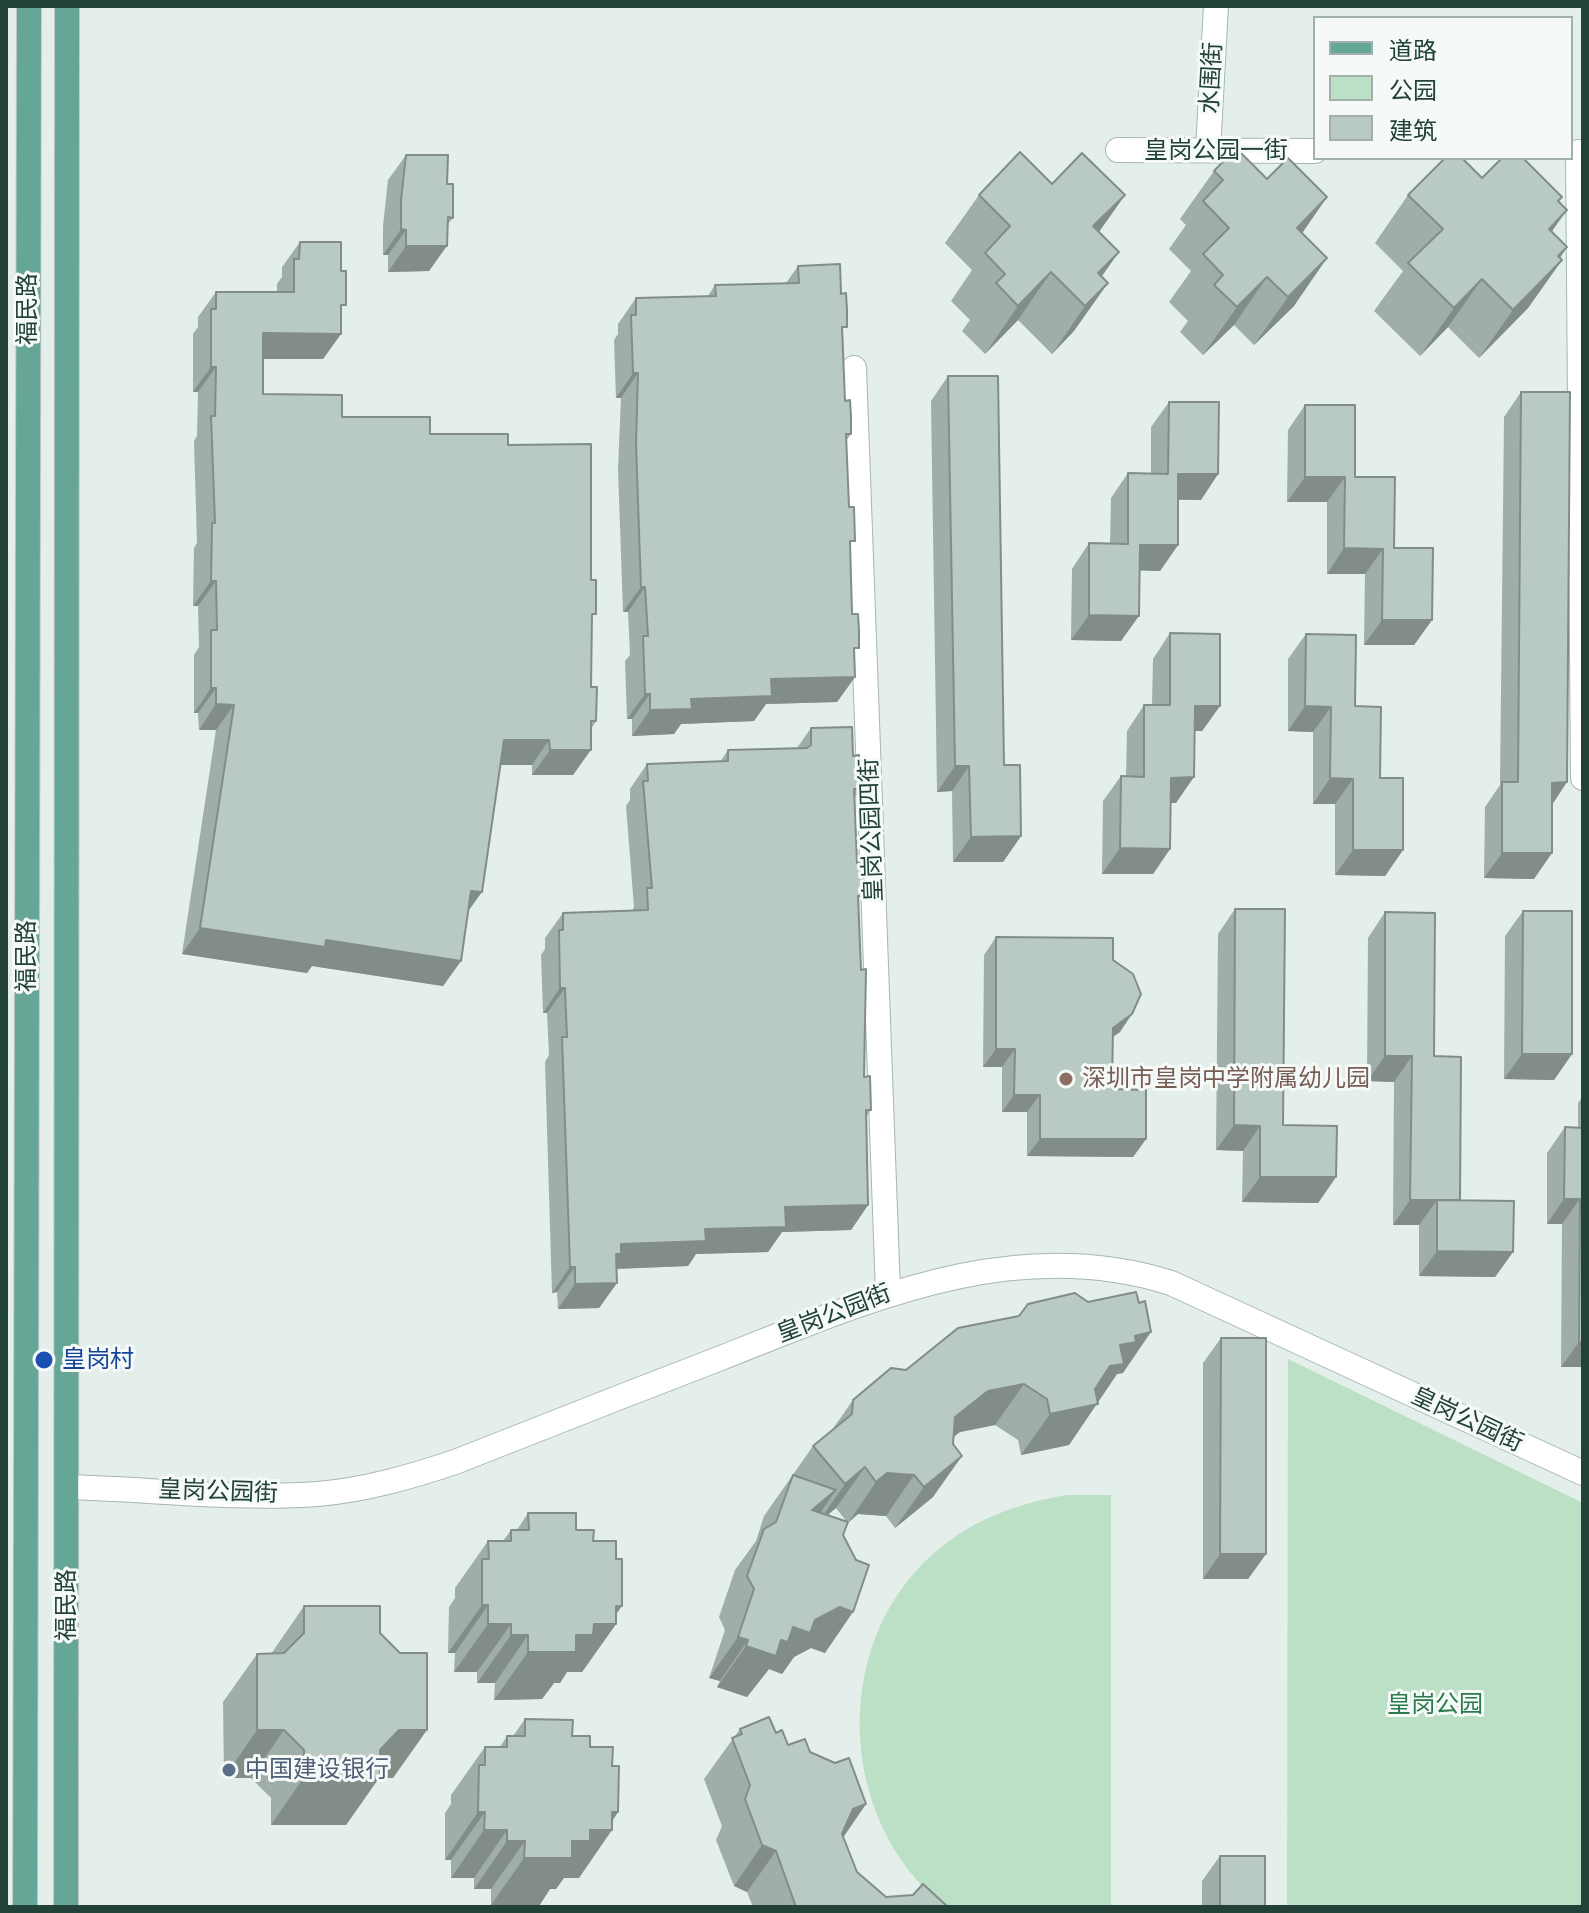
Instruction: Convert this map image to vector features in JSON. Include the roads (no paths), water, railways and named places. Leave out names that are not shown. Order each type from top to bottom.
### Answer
[{"type":"main road","name":"福民路","points":[[25,1907],[16,1690],[29,6]]},
{"type":"main road","name":"福民路","points":[[66,1907],[67,6]]},
{"type":"street","name":"水围街","points":[[1208,150],[1216,6]]},
{"type":"street","name":"皇岗公园一街","points":[[1118,150],[1313,151]]},
{"type":"street","points":[[1577,152],[1583,778]]},
{"type":"street","name":"皇岗公园四街","points":[[854,368],[888,1292]]},
{"type":"street","name":"皇岗公园街","points":[[67,1487],[285,1495],[340,1491],[386,1482],[455,1462],[888,1292],[969,1272],[1033,1264],[1084,1265],[1143,1274],[1211,1300],[1583,1473]]},
{"type":"place","name":"深圳市皇岗中学附属幼儿园","points":[[1066,1079]]},
{"type":"place","name":"皇岗村","points":[[44,1360]]},
{"type":"place","name":"中国建设银行","points":[[229,1770]]},
{"type":"park label","name":"皇岗公园","points":[[1435,1705]]}]
